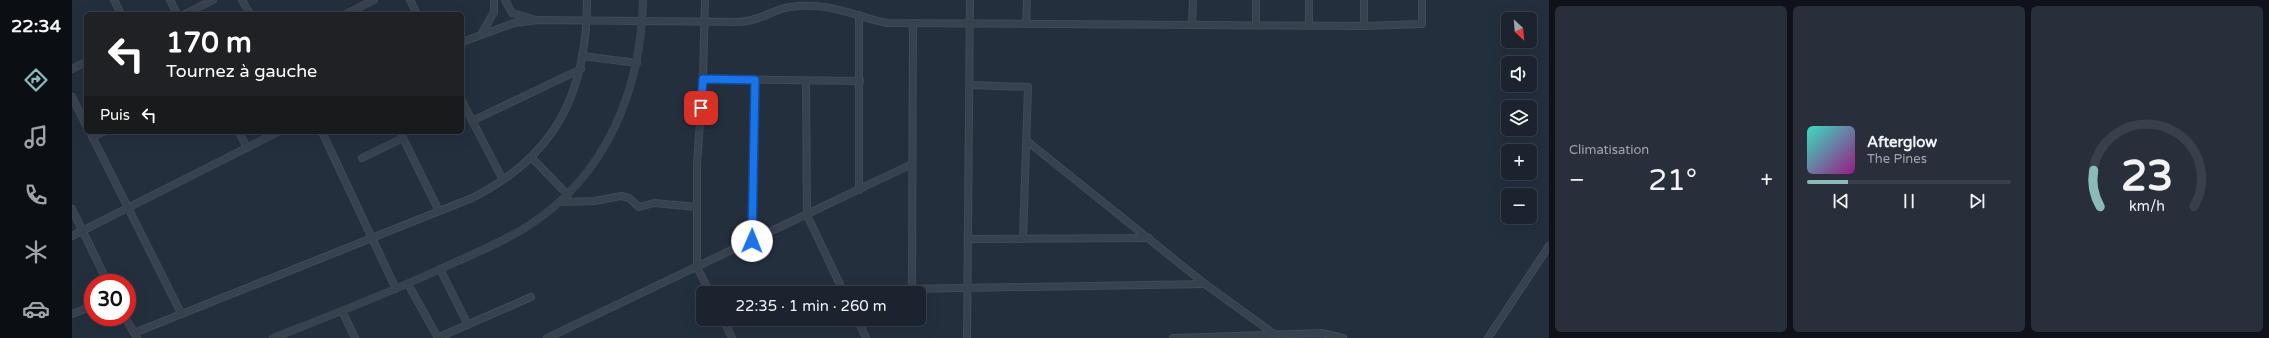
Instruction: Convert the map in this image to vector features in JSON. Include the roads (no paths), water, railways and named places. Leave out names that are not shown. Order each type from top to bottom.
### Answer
[{"type":"street","points":[[114,0],[120,12]]},
{"type":"street","points":[[170,0],[176,12]]},
{"type":"street","points":[[189,12],[213,0]]},
{"type":"street","points":[[242,0],[249,12]]},
{"type":"street","points":[[350,12],[374,0]]},
{"type":"street","points":[[410,0],[416,12]]},
{"type":"street","points":[[482,33],[494,12],[494,0]]},
{"type":"street","points":[[505,0],[512,13],[538,20]]},
{"type":"street","points":[[131,326],[136,336],[181,313],[472,198],[520,170],[532,158],[554,130],[564,112],[581,70],[587,21],[587,0]]},
{"type":"street","points":[[273,338],[408,284],[506,239],[538,219],[568,195],[590,170],[607,145],[628,99],[637,63],[643,22],[643,0]]},
{"type":"street","points":[[705,0],[703,79],[697,165],[697,267],[706,286]]},
{"type":"street","points":[[789,7],[796,0]]},
{"type":"street","points":[[967,338],[970,0]]},
{"type":"street","points":[[1026,24],[1027,0]]},
{"type":"street","points":[[1192,25],[1193,0]]},
{"type":"street","points":[[1256,0],[1256,26]]},
{"type":"street","points":[[1309,0],[1309,26]]},
{"type":"street","points":[[1364,0],[1364,26]]},
{"type":"street","points":[[464,41],[514,22],[538,20],[705,23],[740,22],[758,18],[789,7],[839,8],[887,22],[913,23],[1256,26],[1364,26],[1422,24],[1422,0]]},
{"type":"street","points":[[859,15],[859,190]]},
{"type":"street","points":[[912,286],[913,23]]},
{"type":"street","points":[[582,56],[637,63]]},
{"type":"street","points":[[72,69],[84,63]]},
{"type":"street","points":[[472,121],[581,70]]},
{"type":"street","points":[[703,79],[860,81]]},
{"type":"street","points":[[752,241],[755,80]]},
{"type":"street","points":[[806,81],[806,215],[841,286]]},
{"type":"street","points":[[970,86],[1028,87],[1023,239]]},
{"type":"street","points":[[72,98],[84,121]]},
{"type":"street","points":[[464,105],[503,180]]},
{"type":"street","points":[[240,134],[247,148]]},
{"type":"street","points":[[72,236],[274,134]]},
{"type":"street","points":[[323,134],[396,289]]},
{"type":"street","points":[[91,135],[181,313]]},
{"type":"street","points":[[362,158],[402,135],[439,211]]},
{"type":"street","points":[[1027,141],[1206,284],[1274,334]]},
{"type":"street","points":[[532,158],[568,195]]},
{"type":"street","points":[[547,338],[912,164]]},
{"type":"street","points":[[560,202],[595,201],[622,196],[629,198],[639,207],[654,203],[697,206]]},
{"type":"street","points":[[72,209],[104,274]]},
{"type":"street","points":[[968,239],[1149,238]]},
{"type":"street","points":[[1488,338],[1549,246]]},
{"type":"street","points":[[440,269],[468,325]]},
{"type":"street","points":[[408,284],[437,338],[531,297]]},
{"type":"street","points":[[926,288],[1206,284]]},
{"type":"street","points":[[72,314],[84,309]]},
{"type":"street","points":[[342,311],[356,338]]},
{"type":"street","points":[[726,326],[732,338]]},
{"type":"street","points":[[860,326],[866,338]]},
{"type":"street","points":[[1173,338],[1322,333],[1343,338]]}]
